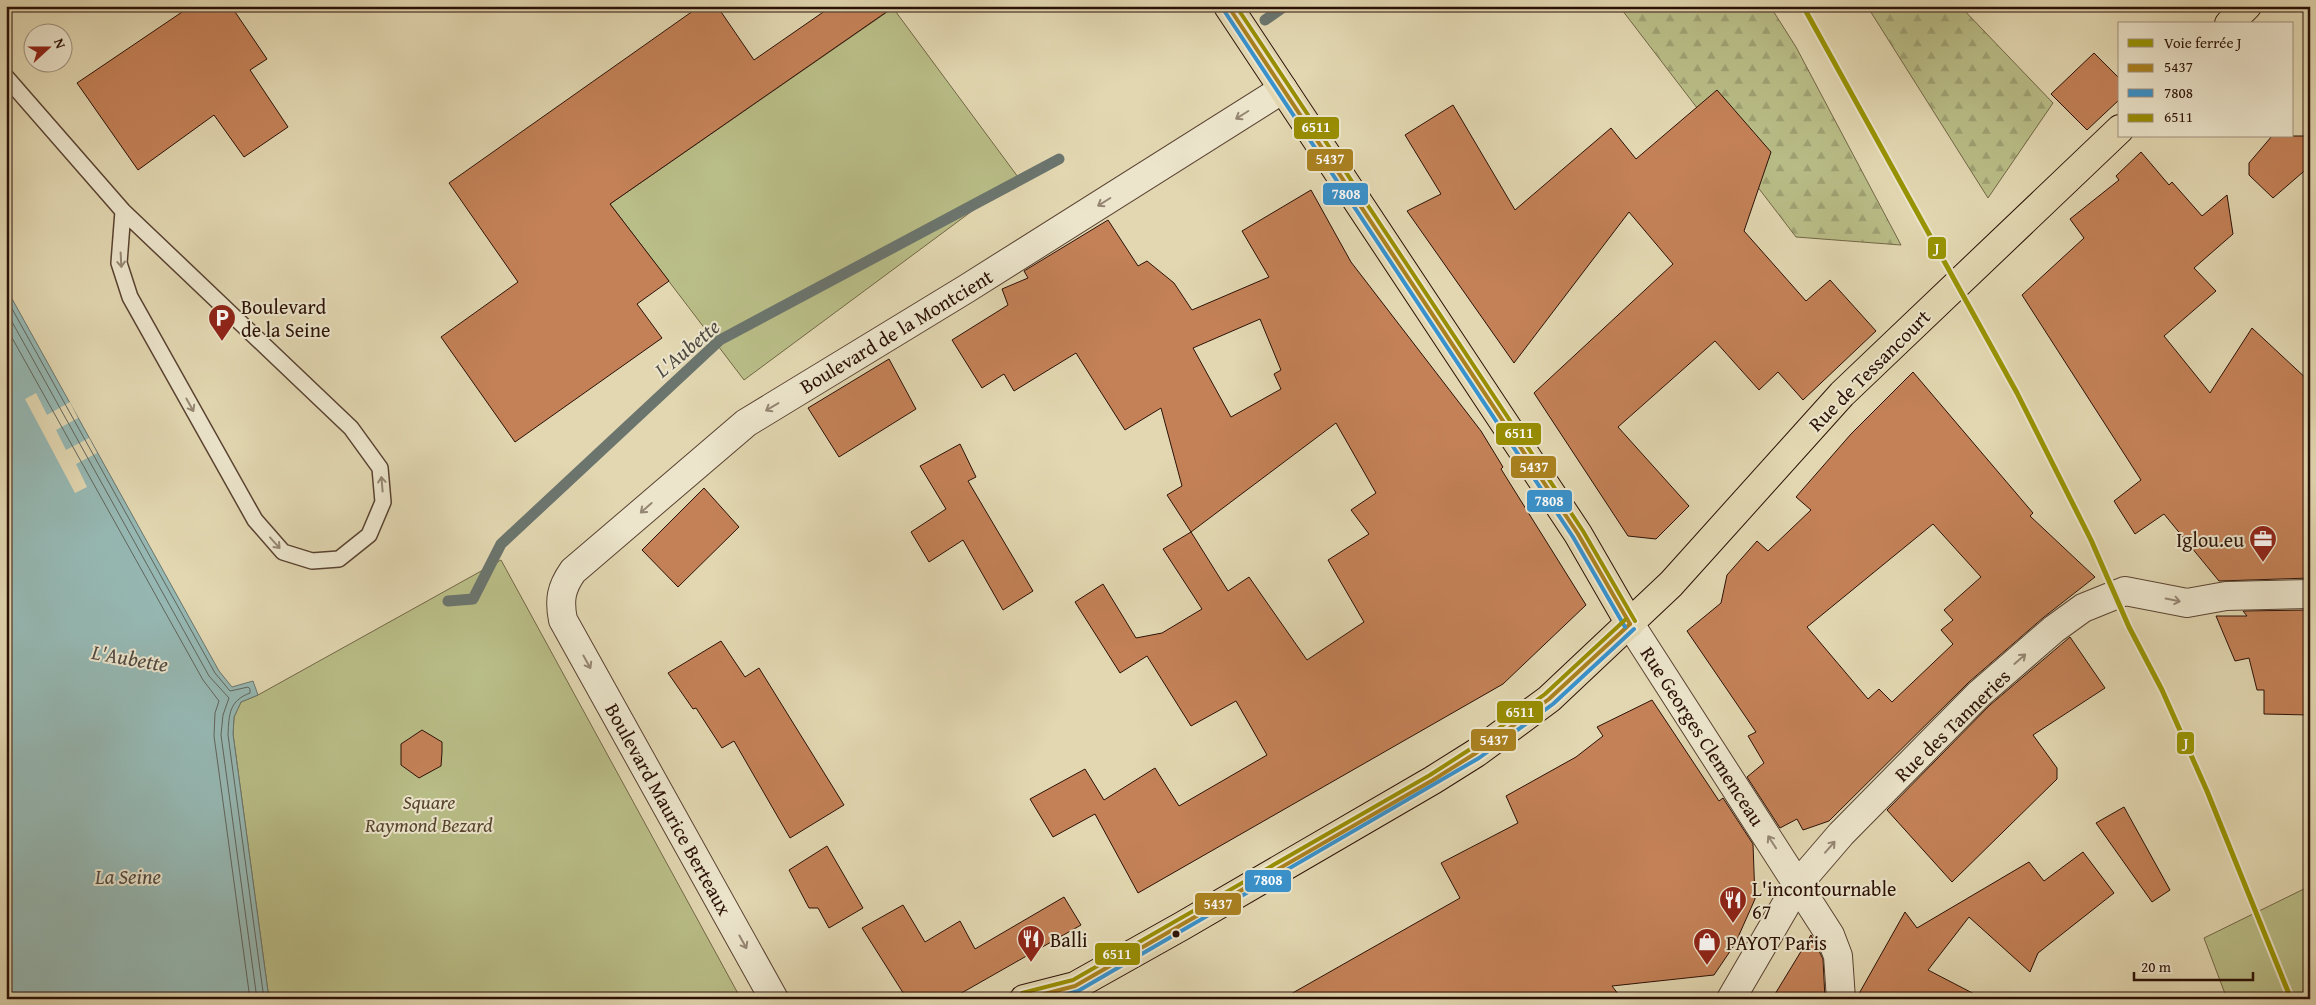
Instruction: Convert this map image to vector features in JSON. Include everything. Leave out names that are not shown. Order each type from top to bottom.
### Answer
[{"type":"main road","name":"Rue Georges Clemenceau","points":[[1228,6],[1578,534],[1630,624]]},
{"type":"main road","points":[[2231,22],[2247,6]]},
{"type":"main road","name":"Rue de Tessancourt","points":[[1024,999],[1071,992],[1434,780],[1476,753],[1549,699],[1671,584],[1842,394],[2118,131]]},
{"type":"street","name":"Boulevard de la Montcient","points":[[563,620],[560,601],[564,584],[573,571],[746,423],[966,289],[1283,89]]},
{"type":"street","name":"Rue des Tanneries","points":[[1798,884],[1841,834],[1979,694],[2054,629],[2083,608],[2125,591],[2187,603],[2226,596],[2310,594]]},
{"type":"street","name":"Boulevard Maurice Berteaux","points":[[563,620],[774,999]]},
{"type":"street","name":"Rue Georges Clemenceau","points":[[1630,624],[1830,935],[1842,978],[1841,999]]},
{"type":"street","points":[[1731,999],[1798,884]]},
{"type":"lane","points":[[6,77],[123,211],[351,428],[380,468],[383,502],[369,535],[339,559],[312,561],[283,552],[255,520],[130,297],[119,263],[123,211]]},
{"type":"green space","points":[[1619,6],[1770,6],[1796,47],[1901,245],[1796,237]]},
{"type":"green space","points":[[1867,6],[1960,6],[2053,103],[1988,198]]},
{"type":"green space","points":[[893,8],[1018,177],[744,380],[610,204]]},
{"type":"green space","name":"Square Raymond Bezard","points":[[501,560],[741,999],[269,999],[233,734],[234,717],[241,702],[258,695]]},
{"type":"green space","points":[[2310,886],[2310,999],[2260,995],[2260,999],[2227,999],[2204,938]]},
{"type":"water","name":"La Seine","points":[[6,288],[219,671],[232,687],[253,681],[258,695],[241,702],[234,717],[233,734],[269,999],[6,999]]},
{"type":"pier","points":[[36,393],[47,415],[70,402],[78,418],[56,430],[66,450],[89,438],[97,453],[76,464],[87,487],[75,493],[25,399]]},
{"type":"building","points":[[191,6],[231,6],[267,59],[250,70],[288,127],[244,157],[214,115],[138,170],[77,83]]},
{"type":"building","points":[[700,6],[717,6],[754,60],[832,6],[895,6],[610,204],[669,281],[637,304],[662,338],[515,442],[441,337],[518,282],[449,183]]},
{"type":"building","points":[[2094,53],[2118,77],[2118,101],[2087,130],[2051,94]]},
{"type":"building","points":[[1717,90],[1771,152],[1744,231],[1806,301],[1830,280],[1876,331],[1803,400],[1778,372],[1759,390],[1715,341],[1618,427],[1689,506],[1656,539],[1628,536],[1534,393],[1673,264],[1629,212],[1514,363],[1407,211],[1441,194],[1405,135],[1453,105],[1515,210],[1611,128],[1636,159]]},
{"type":"building","points":[[2310,136],[2310,166],[2273,198],[2249,175],[2249,163],[2270,138]]},
{"type":"building","points":[[2141,152],[2169,185],[2172,182],[2202,216],[2227,195],[2233,234],[2194,268],[2216,291],[2164,336],[2210,393],[2252,328],[2310,382],[2310,578],[2219,581],[2164,514],[2135,534],[2114,501],[2141,480],[2022,295],[2084,238],[2070,219],[2119,180],[2116,176]]},
{"type":"building","points":[[1311,190],[1351,262],[1481,431],[1503,467],[1501,469],[1586,605],[1503,684],[1138,893],[1095,814],[1053,837],[1030,799],[1085,769],[1104,800],[1155,768],[1179,806],[1267,755],[1236,701],[1191,726],[1147,656],[1120,673],[1075,602],[1103,584],[1136,638],[1162,633],[1202,609],[1163,549],[1191,532],[1167,495],[1182,486],[1161,408],[1125,430],[1076,353],[1014,391],[1004,374],[982,388],[952,340],[1008,305],[1002,289],[1028,278],[1024,271],[1108,220],[1138,266],[1147,261],[1174,283],[1192,310],[1269,277],[1242,231]],"holes":[[[1260,319],[1281,370],[1274,374],[1281,389],[1231,417],[1193,348]],[[1336,423],[1376,493],[1351,510],[1369,534],[1328,560],[1364,622],[1307,660],[1249,577],[1228,591],[1191,532]]]},
{"type":"building","points":[[889,359],[916,409],[839,457],[808,408]]},
{"type":"building","points":[[1913,372],[2033,513],[2030,516],[2095,577],[2044,617],[1969,682],[1829,821],[1803,830],[1797,819],[1780,828],[1747,777],[1764,763],[1748,736],[1756,732],[1687,631],[1721,603],[1727,575],[1757,541],[1768,551],[1811,510],[1796,497],[1851,434]],"holes":[[[1933,524],[1981,577],[1944,610],[1953,620],[1941,630],[1953,644],[1892,702],[1879,689],[1868,699],[1807,627]]]},
{"type":"building","points":[[960,444],[976,477],[968,481],[1033,591],[1003,610],[963,540],[929,562],[911,532],[946,509],[920,466]]},
{"type":"building","points":[[704,488],[739,527],[678,587],[642,550]]},
{"type":"building","points":[[2310,610],[2310,715],[2264,714],[2264,690],[2257,690],[2249,658],[2235,661],[2216,616],[2247,616],[2243,611]]},
{"type":"building","points":[[2070,637],[2105,688],[2033,735],[2057,768],[2057,779],[1952,882],[1887,810],[1990,705]]},
{"type":"building","points":[[721,641],[745,677],[759,668],[844,805],[790,838],[734,741],[722,748],[696,708],[693,709],[668,673]]},
{"type":"building","points":[[1652,700],[1719,801],[1723,798],[1753,844],[1755,899],[1735,944],[1714,975],[1612,986],[1622,999],[1282,999],[1460,898],[1441,863],[1518,823],[1506,796],[1576,757],[1603,736],[1597,727]]},
{"type":"building","points":[[422,730],[442,742],[442,752],[441,766],[419,778],[401,765],[401,744]]},
{"type":"building","points":[[2124,807],[2170,890],[2152,902],[2096,823]]},
{"type":"building","points":[[827,846],[863,908],[829,928],[818,908],[809,908],[789,870]]},
{"type":"building","points":[[2083,852],[2114,893],[2038,953],[2030,972],[1969,917],[1928,970],[1984,999],[1856,999],[1905,912],[1917,928],[2029,862],[2044,881]]},
{"type":"building","points":[[1064,897],[1081,925],[951,999],[907,999],[862,928],[903,905],[925,942],[960,921],[975,949]]},
{"type":"building","points":[[1811,935],[1823,959],[1825,999],[1772,999]]},
{"type":"waterway","name":"L'Aubette","points":[[1265,20],[1285,6]]},
{"type":"waterway","name":"L'Aubette","points":[[448,601],[473,599],[501,544],[720,340],[1059,159]]},
{"type":"rail line","name":"J","points":[[1803,6],[2017,393],[2091,540],[2129,627],[2162,690],[2207,791],[2291,999]]},
{"type":"transit line","name":"5437","points":[[1228,6],[1578,534],[1630,624]]},
{"type":"transit line","name":"6511","points":[[1236,6],[1583,531],[1635,621]]},
{"type":"transit line","name":"7808","points":[[1223,9],[1573,537],[1625,627]]},
{"type":"transit line","name":"6511","points":[[1022,993],[1073,980],[1430,775],[1472,748],[1545,694],[1626,619]]},
{"type":"transit line","name":"5437","points":[[1025,999],[1075,986],[1433,780],[1476,753],[1549,699],[1630,624]]},
{"type":"transit line","name":"7808","points":[[1050,999],[1078,991],[1479,758],[1553,704],[1634,629]]},
{"type":"place","name":"Boulevard de la Seine","points":[[222,342]]},
{"type":"place","name":"Iglou.eu","points":[[2263,563]]},
{"type":"place","name":"L'incontournable 67","points":[[1733,924]]},
{"type":"place","name":"Balli","points":[[1031,963]]},
{"type":"place","name":"PAYOT Paris","points":[[1707,966]]}]
